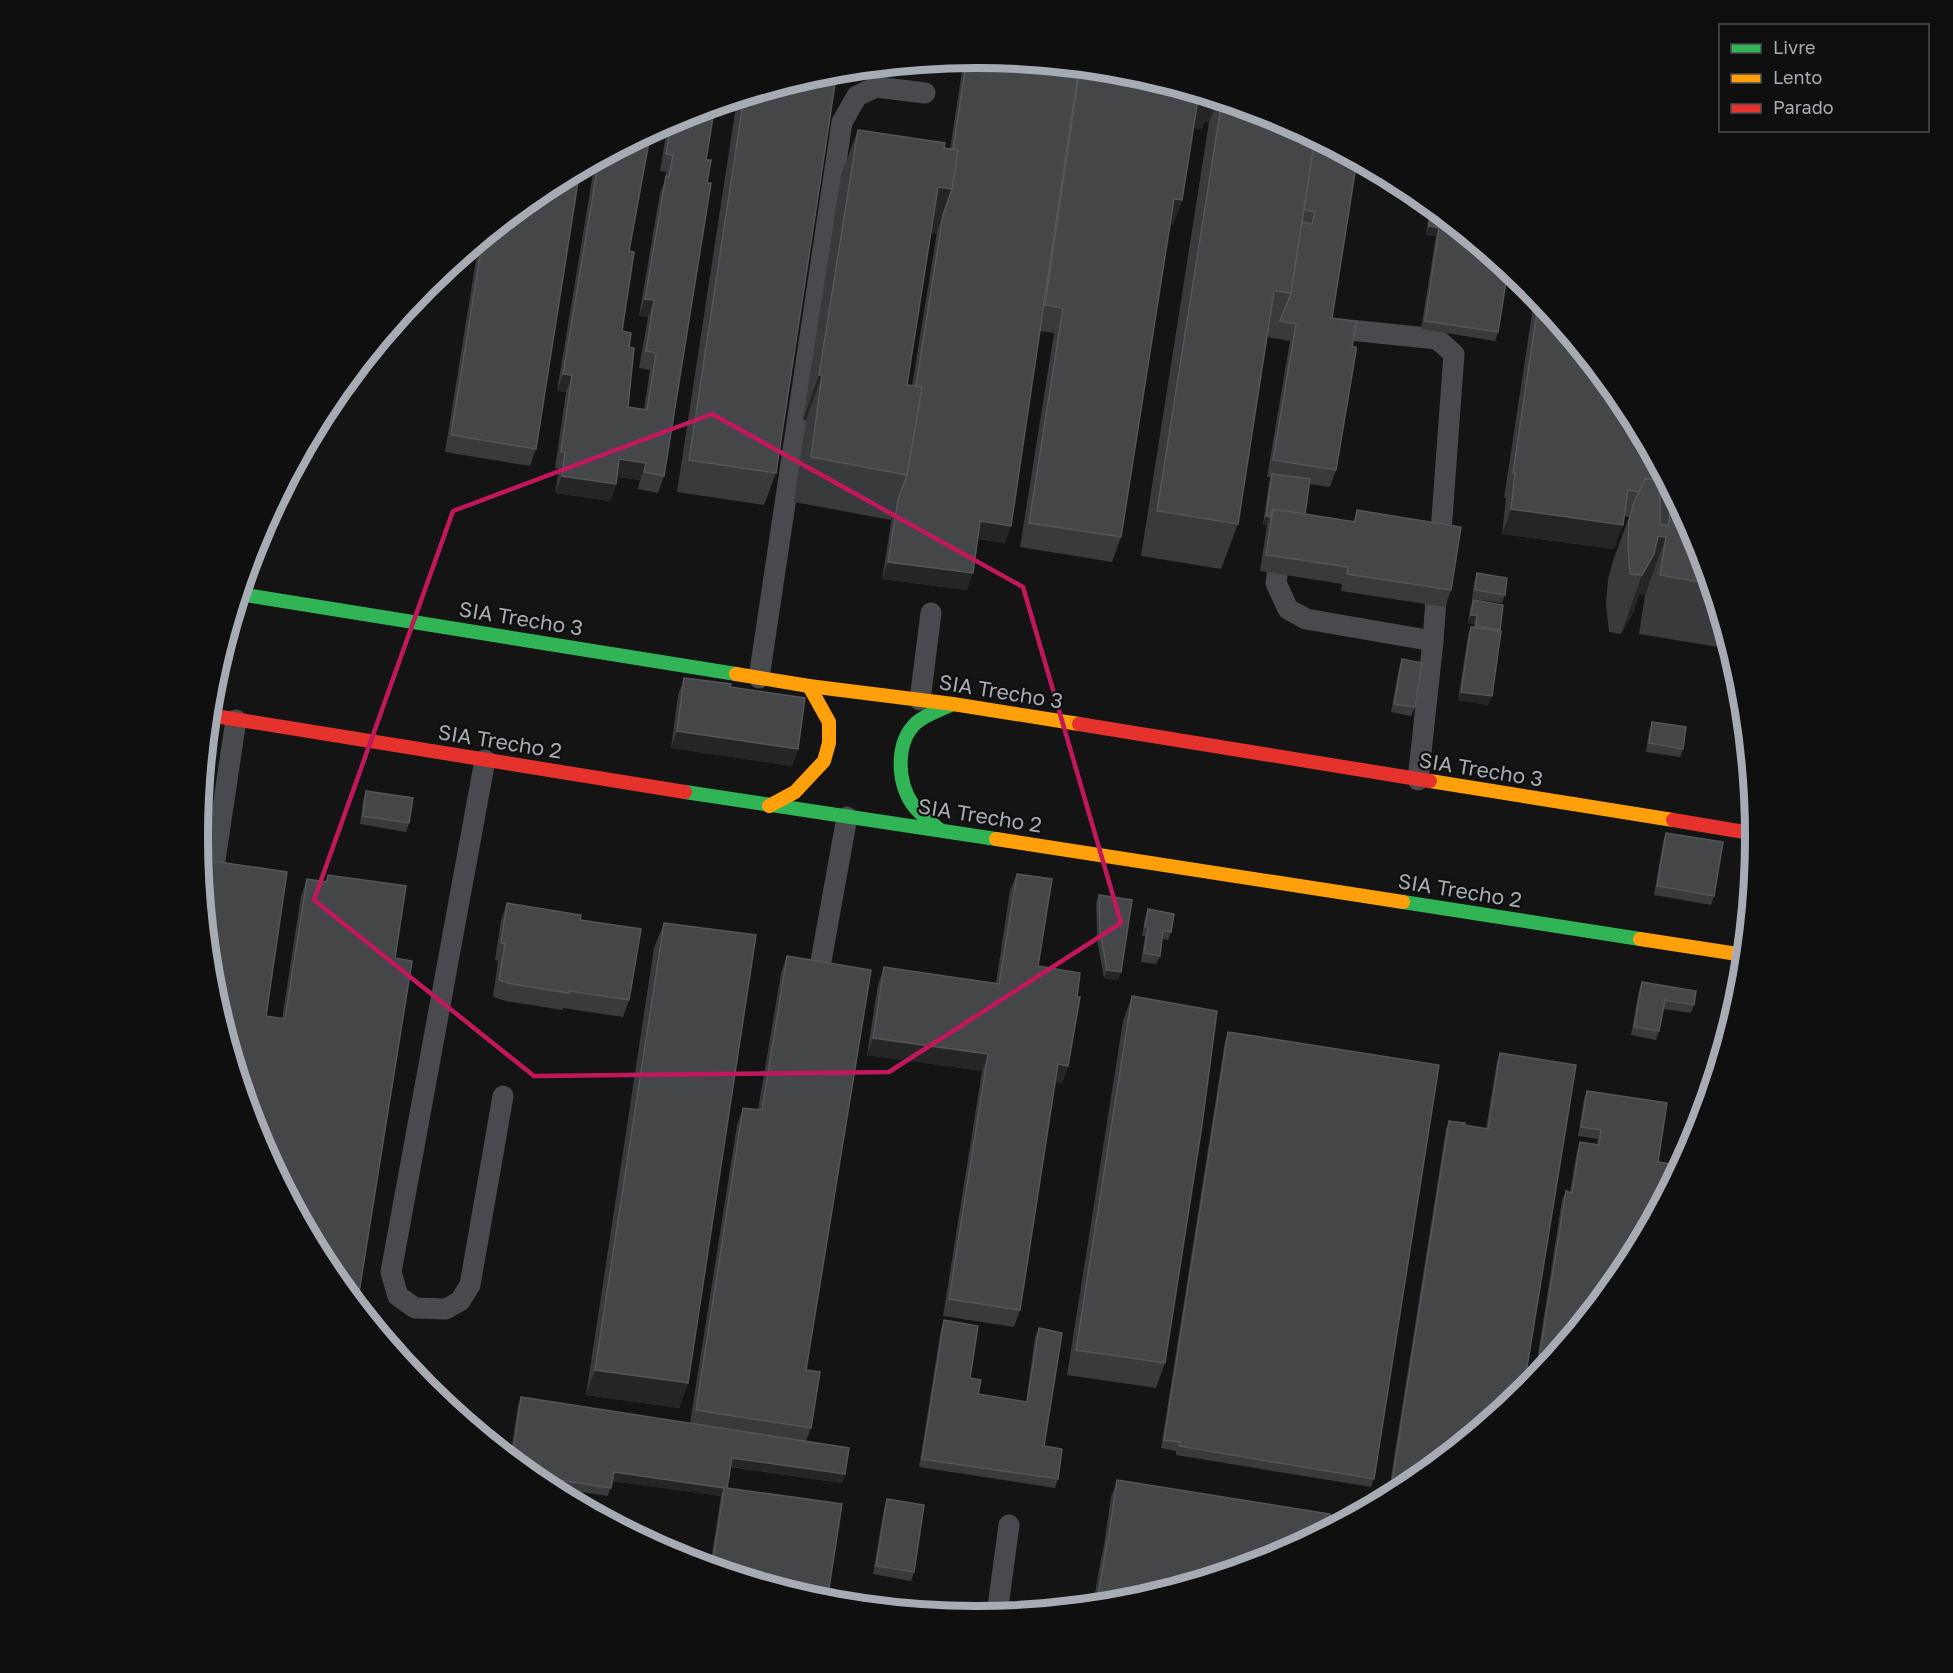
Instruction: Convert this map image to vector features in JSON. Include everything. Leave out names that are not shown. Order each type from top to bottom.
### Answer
[{"type":"main road","name":"SIA Trecho 3","points":[[246,595],[809,686],[953,704],[1745,832]]},
{"type":"main road","points":[[769,806],[795,792],[824,761],[829,743],[829,722],[809,686]]},
{"type":"main road","points":[[940,830],[913,804],[903,781],[901,753],[905,736],[917,722],[953,704]]},
{"type":"main road","name":"SIA Trecho 2","points":[[217,717],[769,806],[940,830],[1736,954]]},
{"type":"lane","points":[[759,678],[842,122],[857,96],[876,87],[925,93]]},
{"type":"lane","points":[[1309,346],[1322,332],[1340,329],[1437,339],[1454,354],[1433,641],[1418,780]]},
{"type":"lane","points":[[1284,524],[1276,583],[1288,609],[1306,619],[1433,641]]},
{"type":"lane","points":[[920,700],[932,613]]},
{"type":"lane","points":[[214,867],[236,720]]},
{"type":"lane","points":[[485,760],[391,1272],[398,1296],[415,1308],[446,1308],[460,1301],[470,1285],[503,1096]]},
{"type":"lane","points":[[819,972],[848,817]]},
{"type":"lane","points":[[998,1605],[1008,1525]]},
{"type":"highlighted area","points":[[712,414],[1023,587],[1121,923],[889,1072],[534,1076],[314,900],[453,511]]},
{"type":"building","points":[[965,68],[1027,69],[1078,74],[1011,526],[980,521],[973,573],[888,562],[898,500],[907,475],[922,387],[916,386],[943,215],[952,189],[958,150],[953,149]]},
{"type":"building","points":[[1079,74],[1127,82],[1198,100],[1182,200],[1174,199],[1121,537],[1029,523],[1063,308],[1045,305]]},
{"type":"building","points":[[836,80],[776,473],[689,460],[743,104]]},
{"type":"building","points":[[1221,107],[1314,146],[1291,293],[1274,291],[1238,524],[1157,511]]},
{"type":"building","points":[[714,114],[706,160],[711,160],[707,183],[711,183],[664,476],[644,472],[646,463],[619,459],[616,484],[562,476],[565,452],[561,452],[572,375],[563,374],[597,168],[649,141],[629,251],[634,252],[622,331],[631,333],[629,347],[634,348],[628,407],[647,410],[656,353],[646,351],[654,300],[645,299],[666,176],[669,177],[673,155],[666,154],[670,131]]},
{"type":"building","points":[[858,130],[945,143],[944,148],[958,150],[952,189],[938,187],[907,385],[922,387],[907,475],[811,457],[822,375],[819,375]]},
{"type":"building","points":[[1314,146],[1356,168],[1332,318],[1356,322],[1352,347],[1356,347],[1356,351],[1336,470],[1273,460],[1296,324],[1280,321],[1291,293],[1302,222],[1312,224],[1315,212],[1304,210]]},
{"type":"building","points":[[578,179],[536,449],[451,435],[481,248],[549,197]]},
{"type":"building","points":[[1431,216],[1484,258],[1506,280],[1498,332],[1425,321],[1439,228],[1429,226]]},
{"type":"building","points":[[1537,311],[1587,368],[1616,409],[1642,452],[1666,496],[1660,495],[1657,480],[1645,479],[1639,492],[1628,490],[1623,525],[1511,509],[1515,473],[1513,473]]},
{"type":"building","points":[[1272,474],[1310,479],[1305,514],[1273,509],[1270,517],[1266,516]]},
{"type":"building","points":[[1645,479],[1657,480],[1660,495],[1660,524],[1668,526],[1671,507],[1703,583],[1660,575],[1666,537],[1658,536],[1654,554],[1642,575],[1630,574],[1629,520],[1634,502]]},
{"type":"building","points":[[1273,509],[1355,522],[1357,510],[1461,527],[1451,590],[1347,574],[1348,567],[1266,555]]},
{"type":"building","points":[[1477,573],[1507,578],[1505,595],[1475,590]]},
{"type":"building","points":[[1473,600],[1503,605],[1500,630],[1476,626],[1477,615],[1471,615]]},
{"type":"building","points":[[1471,627],[1501,631],[1492,696],[1461,692]]},
{"type":"building","points":[[1402,659],[1422,663],[1415,707],[1394,704]]},
{"type":"building","points":[[684,678],[805,698],[798,749],[677,731]]},
{"type":"building","points":[[1652,722],[1686,727],[1683,749],[1649,743]]},
{"type":"building","points":[[366,791],[413,798],[409,823],[363,816]]},
{"type":"building","points":[[1666,833],[1723,842],[1714,896],[1657,886]]},
{"type":"building","points":[[208,860],[287,872],[266,1016],[285,1019],[307,879],[327,882],[328,875],[406,886],[395,958],[412,961],[359,1295],[337,1264],[287,1177],[248,1084],[222,987],[214,937]]},
{"type":"building","points":[[1017,874],[1052,879],[1038,966],[1080,973],[1077,997],[1080,997],[1068,1066],[1058,1064],[1020,1310],[949,1299],[988,1054],[873,1038],[884,967],[999,984]]},
{"type":"building","points":[[1099,895],[1132,900],[1121,972],[1107,970],[1100,930]]},
{"type":"building","points":[[507,903],[581,915],[580,920],[641,929],[629,1000],[569,991],[569,993],[499,980],[505,944],[501,943]]},
{"type":"building","points":[[1148,909],[1174,914],[1171,932],[1163,930],[1160,956],[1144,953]]},
{"type":"building","points":[[664,923],[756,935],[688,1383],[595,1370]]},
{"type":"building","points":[[787,956],[871,970],[806,1370],[820,1372],[811,1428],[696,1410],[743,1108],[762,1110]]},
{"type":"building","points":[[1642,982],[1696,991],[1694,1005],[1665,1000],[1659,1031],[1634,1027]]},
{"type":"building","points":[[1132,996],[1217,1011],[1202,1125],[1165,1363],[1076,1350]]},
{"type":"building","points":[[1228,1032],[1439,1065],[1374,1479],[1179,1446],[1180,1442],[1164,1440]]},
{"type":"building","points":[[1500,1053],[1576,1065],[1526,1374],[1484,1415],[1445,1447],[1392,1483],[1449,1121],[1488,1129]]},
{"type":"building","points":[[1587,1091],[1667,1103],[1658,1162],[1672,1164],[1616,1264],[1587,1305],[1539,1361],[1566,1191],[1572,1193],[1580,1142],[1599,1145],[1601,1130],[1581,1127]]},
{"type":"building","points":[[944,1320],[978,1326],[970,1378],[981,1380],[978,1394],[1027,1402],[1039,1328],[1062,1333],[1044,1446],[1062,1449],[1058,1479],[922,1459]]},
{"type":"building","points":[[521,1397],[849,1448],[845,1474],[732,1458],[727,1488],[842,1504],[828,1591],[777,1579],[713,1559],[724,1488],[614,1472],[611,1488],[555,1479],[513,1451]]},
{"type":"building","points":[[1117,1480],[1330,1514],[1329,1519],[1317,1526],[1224,1565],[1127,1591],[1098,1596]]},
{"type":"building","points":[[887,1499],[924,1505],[914,1572],[876,1566]]},
{"type":"traffic: fast","points":[[246,595],[736,674]]},
{"type":"traffic: fast","points":[[940,830],[919,812],[908,796],[901,774],[902,752],[904,741],[916,723],[953,704]]},
{"type":"traffic: fast","points":[[685,792],[996,839]]},
{"type":"traffic: fast","points":[[1403,902],[1640,939]]},
{"type":"traffic: slow","points":[[736,674],[1079,724]]},
{"type":"traffic: slow","points":[[769,806],[795,792],[824,761],[829,743],[829,722],[809,686]]},
{"type":"traffic: slow","points":[[1430,781],[1673,820]]},
{"type":"traffic: slow","points":[[996,839],[1403,902]]},
{"type":"traffic: slow","points":[[1640,939],[1736,954]]},
{"type":"traffic: jam","points":[[217,716],[685,792]]},
{"type":"traffic: jam","points":[[1079,724],[1430,781]]},
{"type":"traffic: jam","points":[[1673,820],[1745,832]]}]
